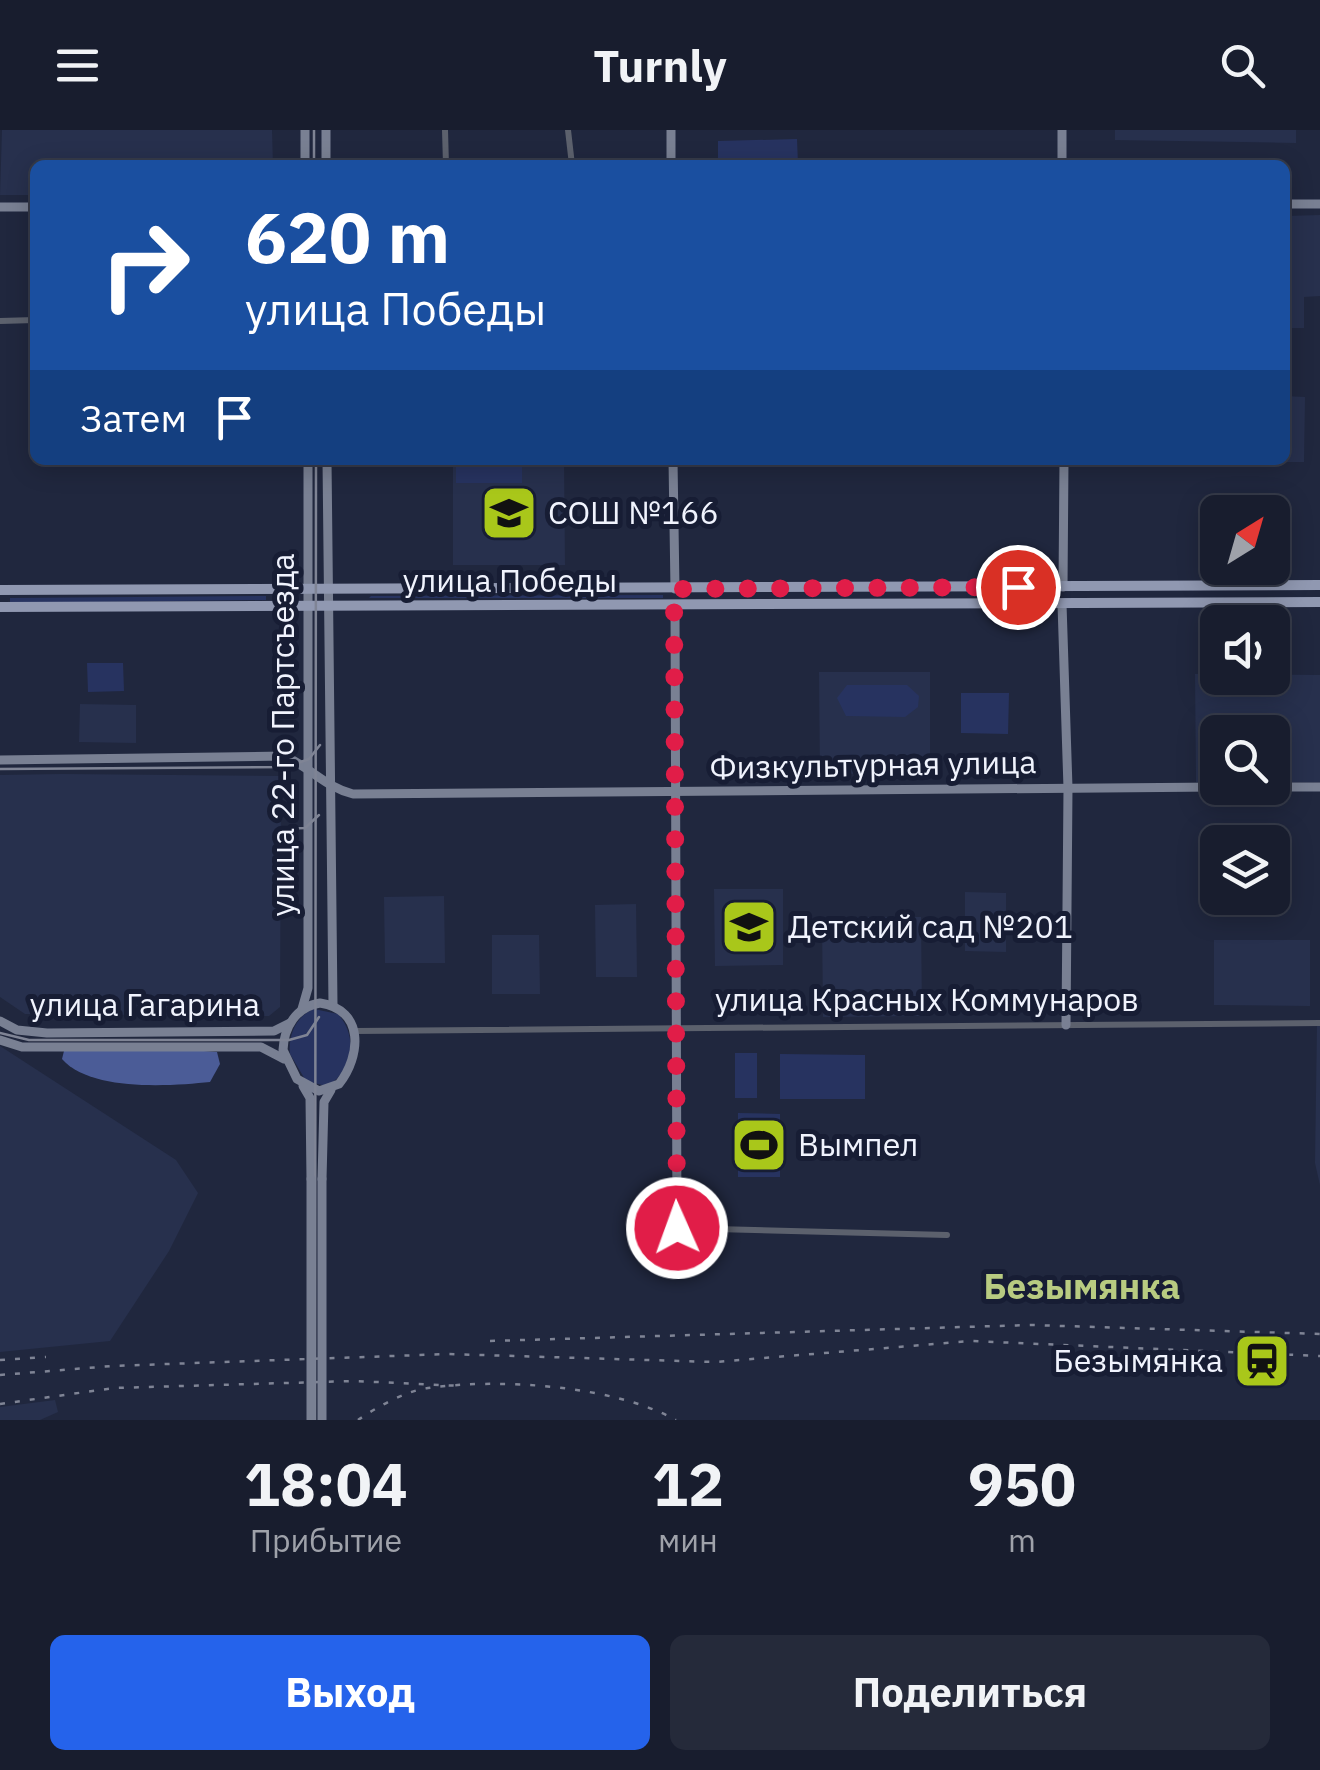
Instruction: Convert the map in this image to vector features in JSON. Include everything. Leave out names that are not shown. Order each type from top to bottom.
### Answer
[{"type":"main road","points":[[305,130],[306,160]]},
{"type":"main road","points":[[326,130],[326,160]]},
{"type":"main road","points":[[671,130],[671,160]]},
{"type":"main road","points":[[1062,130],[1062,160]]},
{"type":"main road","points":[[1290,204],[1320,204]]},
{"type":"main road","points":[[0,207],[30,207]]},
{"type":"main road","name":"улица 22-го Партсъезда","points":[[302,1009],[308,988],[308,465]]},
{"type":"main road","name":"улица 22-го Партсъезда","points":[[327,465],[332,1005]]},
{"type":"main road","points":[[673,465],[678,793],[677,1228]]},
{"type":"main road","points":[[1064,465],[1066,1025]]},
{"type":"main road","name":"улица Победы","points":[[0,590],[1320,585]]},
{"type":"main road","points":[[1276,586],[1285,593],[1276,602]]},
{"type":"main road","points":[[1306,586],[1299,593],[1306,602]]},
{"type":"main road","points":[[262,590],[272,598],[264,606]]},
{"type":"main road","points":[[370,590],[362,597],[372,606]]},
{"type":"main road","name":"улица Победы","points":[[0,607],[1320,602]]},
{"type":"main road","points":[[0,760],[284,756],[329,788]]},
{"type":"main road","points":[[1290,787],[1320,786]]},
{"type":"main road","name":"Физкультурная улица","points":[[329,788],[354,794],[1200,787]]},
{"type":"main road","points":[[311,1420],[316,1179],[324,1102],[353,1063],[354,1031],[346,1015],[320,1002],[302,1009],[290,1023],[284,1037],[284,1059],[310,1098],[316,1179],[322,1420]]},
{"type":"main road","name":"улица Гагарина","points":[[0,1021],[17,1030],[47,1033],[274,1031],[290,1023]]},
{"type":"main road","name":"улица Гагарина","points":[[0,1040],[22,1047],[261,1047],[284,1059]]},
{"type":"main road","points":[[302,1086],[319,1091],[333,1088]]},
{"type":"street","points":[[446,130],[446,160]]},
{"type":"street","points":[[568,130],[571,160]]},
{"type":"street","points":[[0,321],[30,320]]},
{"type":"street","name":"улица Красных Коммунаров","points":[[354,1031],[1320,1023]]},
{"type":"street","points":[[677,1228],[947,1235]]},
{"type":"shaded area","points":[[2,130],[272,130],[273,160],[30,160],[30,195],[0,195]]},
{"type":"shaded area","points":[[1115,130],[1296,130],[1296,143],[1115,140]]},
{"type":"shaded area","points":[[797,139],[798,160],[718,160],[718,141]]},
{"type":"shaded area","points":[[1320,215],[1320,296],[1304,297],[1304,328],[1290,328],[1290,216]]},
{"type":"shaded area","points":[[1290,396],[1305,397],[1304,462],[1290,462]]},
{"type":"shaded area","name":"СОШ №166","points":[[453,465],[564,465],[565,565],[453,565]]},
{"type":"shaded area","points":[[456,465],[522,465],[522,483],[456,483]]},
{"type":"shaded area","points":[[266,596],[266,600],[10,603],[10,598]]},
{"type":"shaded area","points":[[371,596],[663,598],[369,598]]},
{"type":"shaded area","points":[[87,663],[123,663],[124,691],[88,692]]},
{"type":"shaded area","points":[[819,672],[930,672],[930,773],[820,774]]},
{"type":"shaded area","points":[[1195,674],[1200,674],[1200,695],[1290,695],[1290,675],[1320,675],[1320,782],[1290,782],[1290,715],[1200,715],[1200,782],[1196,782]]},
{"type":"shaded area","points":[[847,685],[907,685],[919,696],[918,707],[905,717],[846,716],[837,698]]},
{"type":"shaded area","points":[[961,693],[1009,693],[1008,734],[961,733]]},
{"type":"shaded area","points":[[80,704],[136,705],[136,743],[79,742]]},
{"type":"shaded area","points":[[0,775],[281,776],[280,1007],[269,1016],[25,1014],[0,997]]},
{"type":"shaded area","name":"Детский сад №201","points":[[714,889],[783,889],[783,965],[715,966]]},
{"type":"shaded area","points":[[965,892],[1006,893],[1006,952],[965,951]]},
{"type":"shaded area","points":[[444,896],[445,963],[385,963],[384,897]]},
{"type":"shaded area","points":[[636,904],[637,977],[596,977],[595,905]]},
{"type":"shaded area","points":[[822,917],[921,917],[922,1016],[823,1017]]},
{"type":"shaded area","points":[[492,935],[539,935],[540,994],[492,994]]},
{"type":"shaded area","points":[[1214,940],[1310,940],[1310,1006],[1214,1005]]},
{"type":"shaded area","points":[[314,1009],[338,1014],[350,1043],[342,1072],[326,1086],[306,1081],[290,1054],[294,1027]]},
{"type":"shaded area","points":[[1320,1026],[1320,1185],[1315,1163]]},
{"type":"shaded area","points":[[0,1046],[176,1160],[198,1193],[169,1251],[110,1341],[0,1352]]},
{"type":"shaded area","points":[[64,1051],[217,1052],[220,1064],[210,1082],[111,1082],[75,1070],[62,1059]]},
{"type":"shaded area","points":[[735,1053],[757,1053],[757,1098],[735,1098]]},
{"type":"shaded area","points":[[780,1054],[865,1055],[865,1099],[780,1099]]},
{"type":"shaded area","name":"Вымпел","points":[[738,1113],[780,1114],[780,1177],[738,1177]]},
{"type":"shaded area","points":[[55,1400],[58,1412],[40,1420],[0,1420],[0,1407]]},
{"type":"tram line","points":[[314,130],[314,160]]},
{"type":"tram line","points":[[315,1420],[316,465]]},
{"type":"tram line","points":[[0,769],[287,767],[309,759],[320,745]]},
{"type":"tram line","points":[[281,829],[305,828],[319,815]]},
{"type":"tram line","points":[[0,1033],[29,1040],[289,1040],[307,1035],[319,1017]]},
{"type":"railway","points":[[490,1341],[1031,1325],[1320,1334]]},
{"type":"railway","points":[[0,1375],[112,1366],[448,1354],[715,1362],[971,1341],[1320,1356]]},
{"type":"railway","points":[[0,1360],[46,1357]]},
{"type":"railway","points":[[0,1404],[114,1388],[355,1381],[462,1386]]},
{"type":"railway","points":[[358,1420],[419,1390],[487,1384],[588,1392],[650,1408],[676,1420]]},
{"type":"place","name":"СОШ №166","points":[[509,513]]},
{"type":"place","name":"Детский сад №201","points":[[749,927]]},
{"type":"place","name":"Вымпел","points":[[759,1145]]},
{"type":"place","name":"Безымянка","points":[[1262,1361]]},
{"type":"district","name":"Безымянка","points":[[1082,1287]]},
{"type":"route","points":[[677,1228],[674,1147],[678,793],[674,589],[1018,587]]}]
